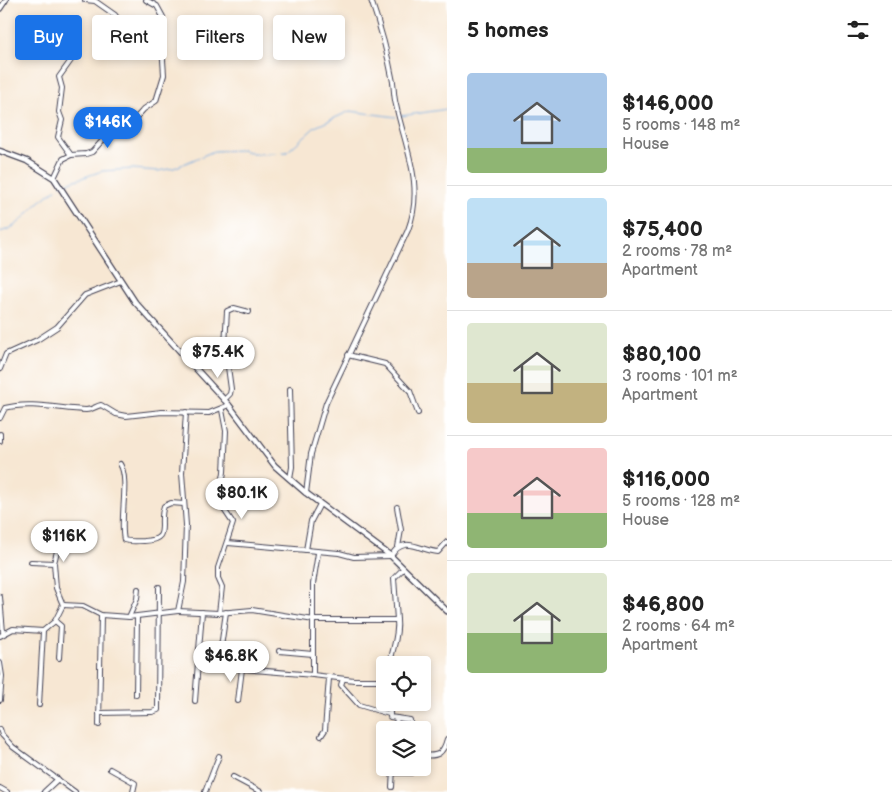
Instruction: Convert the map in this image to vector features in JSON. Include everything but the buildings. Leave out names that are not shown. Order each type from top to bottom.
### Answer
[{"type":"street","points":[[0,9],[6,0]]},
{"type":"street","points":[[85,0],[95,1],[115,15]]},
{"type":"street","points":[[146,0],[157,6],[162,15]]},
{"type":"street","points":[[306,493],[318,426],[326,402],[408,230],[415,202],[415,186],[408,144],[395,105],[389,66],[371,0]]},
{"type":"street","points":[[71,60],[59,77],[62,88],[59,112],[62,120],[57,133],[60,142],[71,155]]},
{"type":"street","points":[[54,178],[63,159],[71,155],[92,152],[102,142],[125,130],[144,109],[156,101],[164,75],[163,60]]},
{"type":"street","points":[[0,151],[27,161],[54,178],[141,309],[229,405],[275,466],[320,504],[391,556],[447,611]]},
{"type":"street","points":[[0,369],[6,354],[37,340],[57,327],[85,295],[121,280]]},
{"type":"street","points":[[224,400],[230,394],[231,389],[225,345],[227,311],[234,308],[249,312]]},
{"type":"street","points":[[348,355],[386,364],[410,391],[418,412]]},
{"type":"street","points":[[290,389],[292,467],[290,478]]},
{"type":"street","points":[[0,418],[4,408],[13,406],[55,406],[87,410],[101,405],[116,414],[126,416],[186,412],[204,414],[222,410],[229,405]]},
{"type":"street","points":[[219,613],[222,587],[218,578],[218,568],[228,543],[233,520],[219,502],[224,472],[226,431],[222,410]]},
{"type":"street","points":[[178,611],[184,582],[186,524],[182,473],[186,412]]},
{"type":"street","points":[[0,434],[0,441]]},
{"type":"street","points":[[120,464],[124,471],[125,483],[122,504],[124,540],[153,540],[159,538],[162,534],[164,506],[171,503],[184,504]]},
{"type":"street","points":[[306,550],[311,521],[320,504]]},
{"type":"street","points":[[391,556],[398,547],[401,530],[397,507]]},
{"type":"street","points":[[398,547],[414,545],[438,552],[447,542]]},
{"type":"street","points":[[228,543],[306,550],[318,553],[339,553],[360,557],[391,556]]},
{"type":"street","points":[[39,705],[44,631],[54,621],[62,605],[56,588],[54,563],[58,547]]},
{"type":"street","points":[[313,675],[314,574],[318,553]]},
{"type":"street","points":[[31,562],[54,563]]},
{"type":"street","points":[[391,656],[398,632],[394,578],[403,568]]},
{"type":"street","points":[[99,713],[152,712],[158,710],[161,613],[159,587]]},
{"type":"street","points":[[129,617],[137,599],[138,588]]},
{"type":"street","points":[[0,597],[1,634],[13,629],[44,631]]},
{"type":"street","points":[[62,605],[83,606],[101,615],[129,617],[178,611],[219,613],[265,611],[278,616],[314,620],[397,620]]},
{"type":"street","points":[[195,701],[202,612]]},
{"type":"street","points":[[222,647],[226,612]]},
{"type":"street","points":[[99,725],[101,615]]},
{"type":"street","points":[[136,695],[137,617]]},
{"type":"street","points":[[54,621],[61,626],[59,658]]},
{"type":"street","points":[[279,651],[313,654]]},
{"type":"street","points":[[0,663],[2,676],[0,700]]},
{"type":"street","points":[[232,668],[329,678],[376,680]]},
{"type":"street","points":[[238,700],[242,669]]},
{"type":"street","points":[[321,736],[325,730],[329,678]]},
{"type":"street","points":[[343,678],[341,685],[354,702],[388,714],[392,718],[410,721]]},
{"type":"street","points":[[0,729],[1,735],[13,747],[76,792]]},
{"type":"street","points":[[431,757],[439,755],[445,748],[447,739]]},
{"type":"street","points":[[205,792],[219,756]]},
{"type":"street","points":[[110,769],[135,783],[133,792]]},
{"type":"street","points":[[392,787],[393,776]]},
{"type":"street","points":[[233,777],[261,792]]},
{"type":"street","points":[[44,792],[58,780]]},
{"type":"street","points":[[246,792],[249,786]]},
{"type":"street","points":[[0,788],[7,792]]},
{"type":"waterway","points":[[401,116],[447,109]]},
{"type":"waterway","points":[[61,185],[102,171],[133,169],[158,171],[174,168],[214,151],[242,150],[256,154],[287,152],[315,127],[350,111],[396,117]]},
{"type":"waterway","points":[[0,232],[17,224],[37,204],[56,189]]}]
